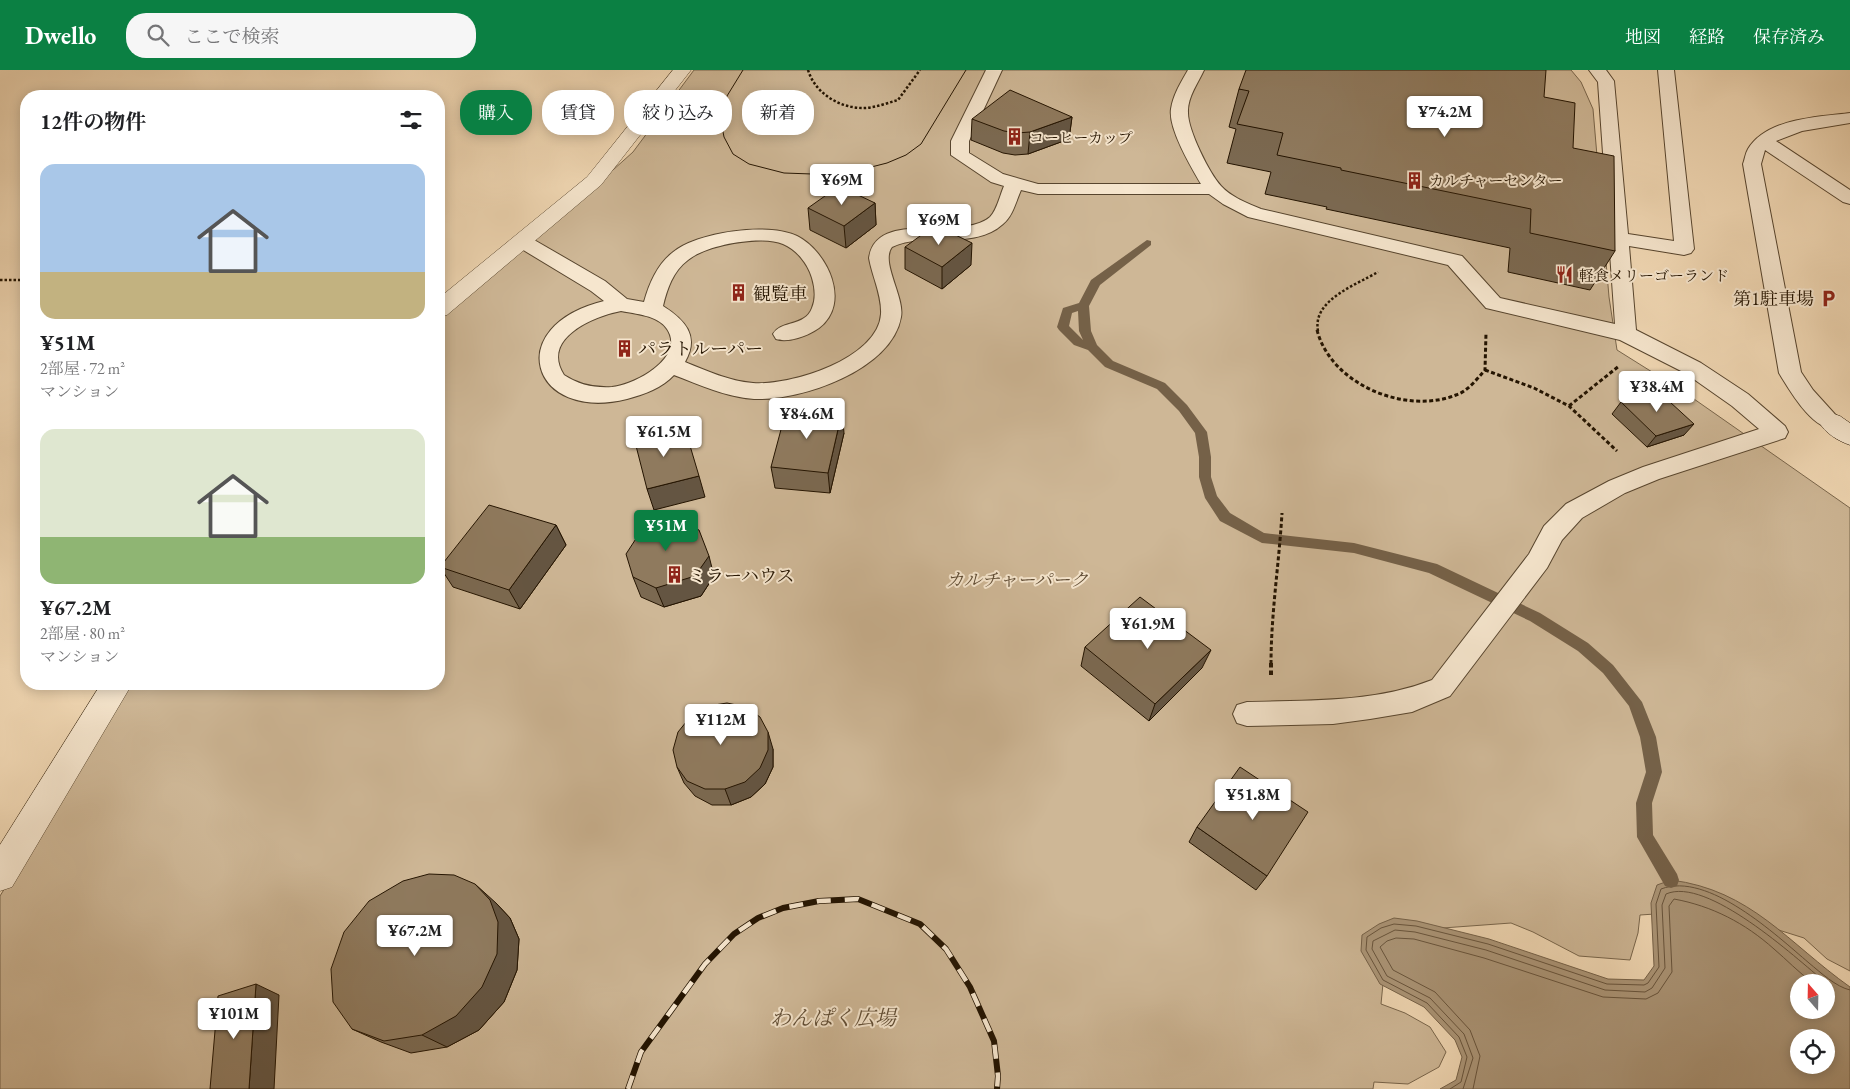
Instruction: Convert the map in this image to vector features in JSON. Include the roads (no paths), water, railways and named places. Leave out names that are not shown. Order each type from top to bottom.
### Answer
[{"type":"street","points":[[445,305],[594,180],[682,70]]},
{"type":"street","points":[[0,875],[112,690]]},
{"type":"lane","points":[[994,70],[960,141],[960,155],[997,178],[1038,189],[1214,189]]},
{"type":"lane","points":[[1196,70],[1183,96],[1179,113],[1184,132],[1214,189],[1232,203],[1255,214],[1455,260],[1493,303],[1626,334],[1693,368],[1740,400],[1777,432],[1643,476],[1617,487],[1574,512],[1553,533],[1538,561],[1518,589],[1441,688],[1412,700],[1370,707],[1333,712],[1259,713]]},
{"type":"lane","points":[[1598,70],[1606,81],[1626,334]]},
{"type":"lane","points":[[1618,238],[1684,249],[1666,70]]},
{"type":"lane","points":[[1841,429],[1805,396],[1790,373],[1752,164],[1757,149],[1765,142],[1790,128],[1850,118]]},
{"type":"lane","points":[[1765,142],[1850,198]]},
{"type":"lane","points":[[673,366],[729,387],[756,391],[801,385],[853,364],[869,351],[889,325],[893,304],[880,271],[878,257],[879,250],[885,243],[912,234],[956,232],[984,227],[997,220],[1014,184]]},
{"type":"lane","points":[[652,309],[657,290],[667,270],[689,249],[744,237],[787,239],[802,247],[821,274],[826,299],[817,318],[804,328],[783,334]]},
{"type":"lane","points":[[522,241],[598,286],[621,304]]},
{"type":"lane","points":[[621,304],[652,309],[664,314],[677,326],[682,341],[678,358],[673,366],[666,374],[646,386],[621,394],[595,396],[573,391],[556,380],[548,364],[548,356],[549,348],[558,332],[576,318],[598,309],[621,304]]},
{"type":"water","points":[[1671,880],[1699,886],[1724,895],[1767,921],[1833,974],[1790,974],[1790,1019],[1835,1019],[1835,975],[1850,987],[1850,1089],[1440,1089],[1456,1080],[1462,1057],[1455,1040],[1424,1007],[1380,984],[1361,951],[1362,935],[1379,924],[1394,918],[1417,921],[1489,939],[1608,979],[1644,980],[1654,966],[1651,903],[1657,885]]},
{"type":"waterway","points":[[1083,306],[1095,283],[1147,243]]},
{"type":"waterway","points":[[1083,306],[1085,331],[1092,347]]},
{"type":"waterway","points":[[1083,306],[1067,311],[1063,327],[1078,342],[1092,347]]},
{"type":"waterway","points":[[1092,347],[1109,364],[1161,386],[1183,408],[1201,432],[1205,457],[1205,477],[1211,498],[1225,517],[1262,538],[1354,548],[1432,568],[1535,617],[1583,647],[1608,669],[1635,702],[1648,737],[1654,772],[1644,803],[1645,837],[1671,880]]},
{"type":"tram line","points":[[743,70],[727,96],[720,116],[724,137],[733,154],[749,164],[784,173],[840,175],[887,163],[906,155],[921,144],[966,70]]},
{"type":"railway","points":[[628,1089],[641,1052],[705,964],[734,934],[758,918],[783,908],[819,901],[858,899],[920,924],[946,949],[970,987],[994,1041],[998,1076],[997,1089]]},
{"type":"place","name":"コーヒーカップ","points":[[1015,137]]},
{"type":"place","name":"カルチャーセンター","points":[[1415,180]]},
{"type":"place","name":"軽食メリーゴーランド","points":[[1565,275]]},
{"type":"place","name":"観覧車","points":[[739,293]]},
{"type":"place","name":"第1駐車場","points":[[1828,298]]},
{"type":"place","name":"パラトルーパー","points":[[624,348]]},
{"type":"place","name":"ミラーハウス","points":[[674,575]]},
{"type":"park label","name":"カルチャーパーク","points":[[1017,579]]},
{"type":"park label","name":"わんぱく広場","points":[[833,1017]]}]
